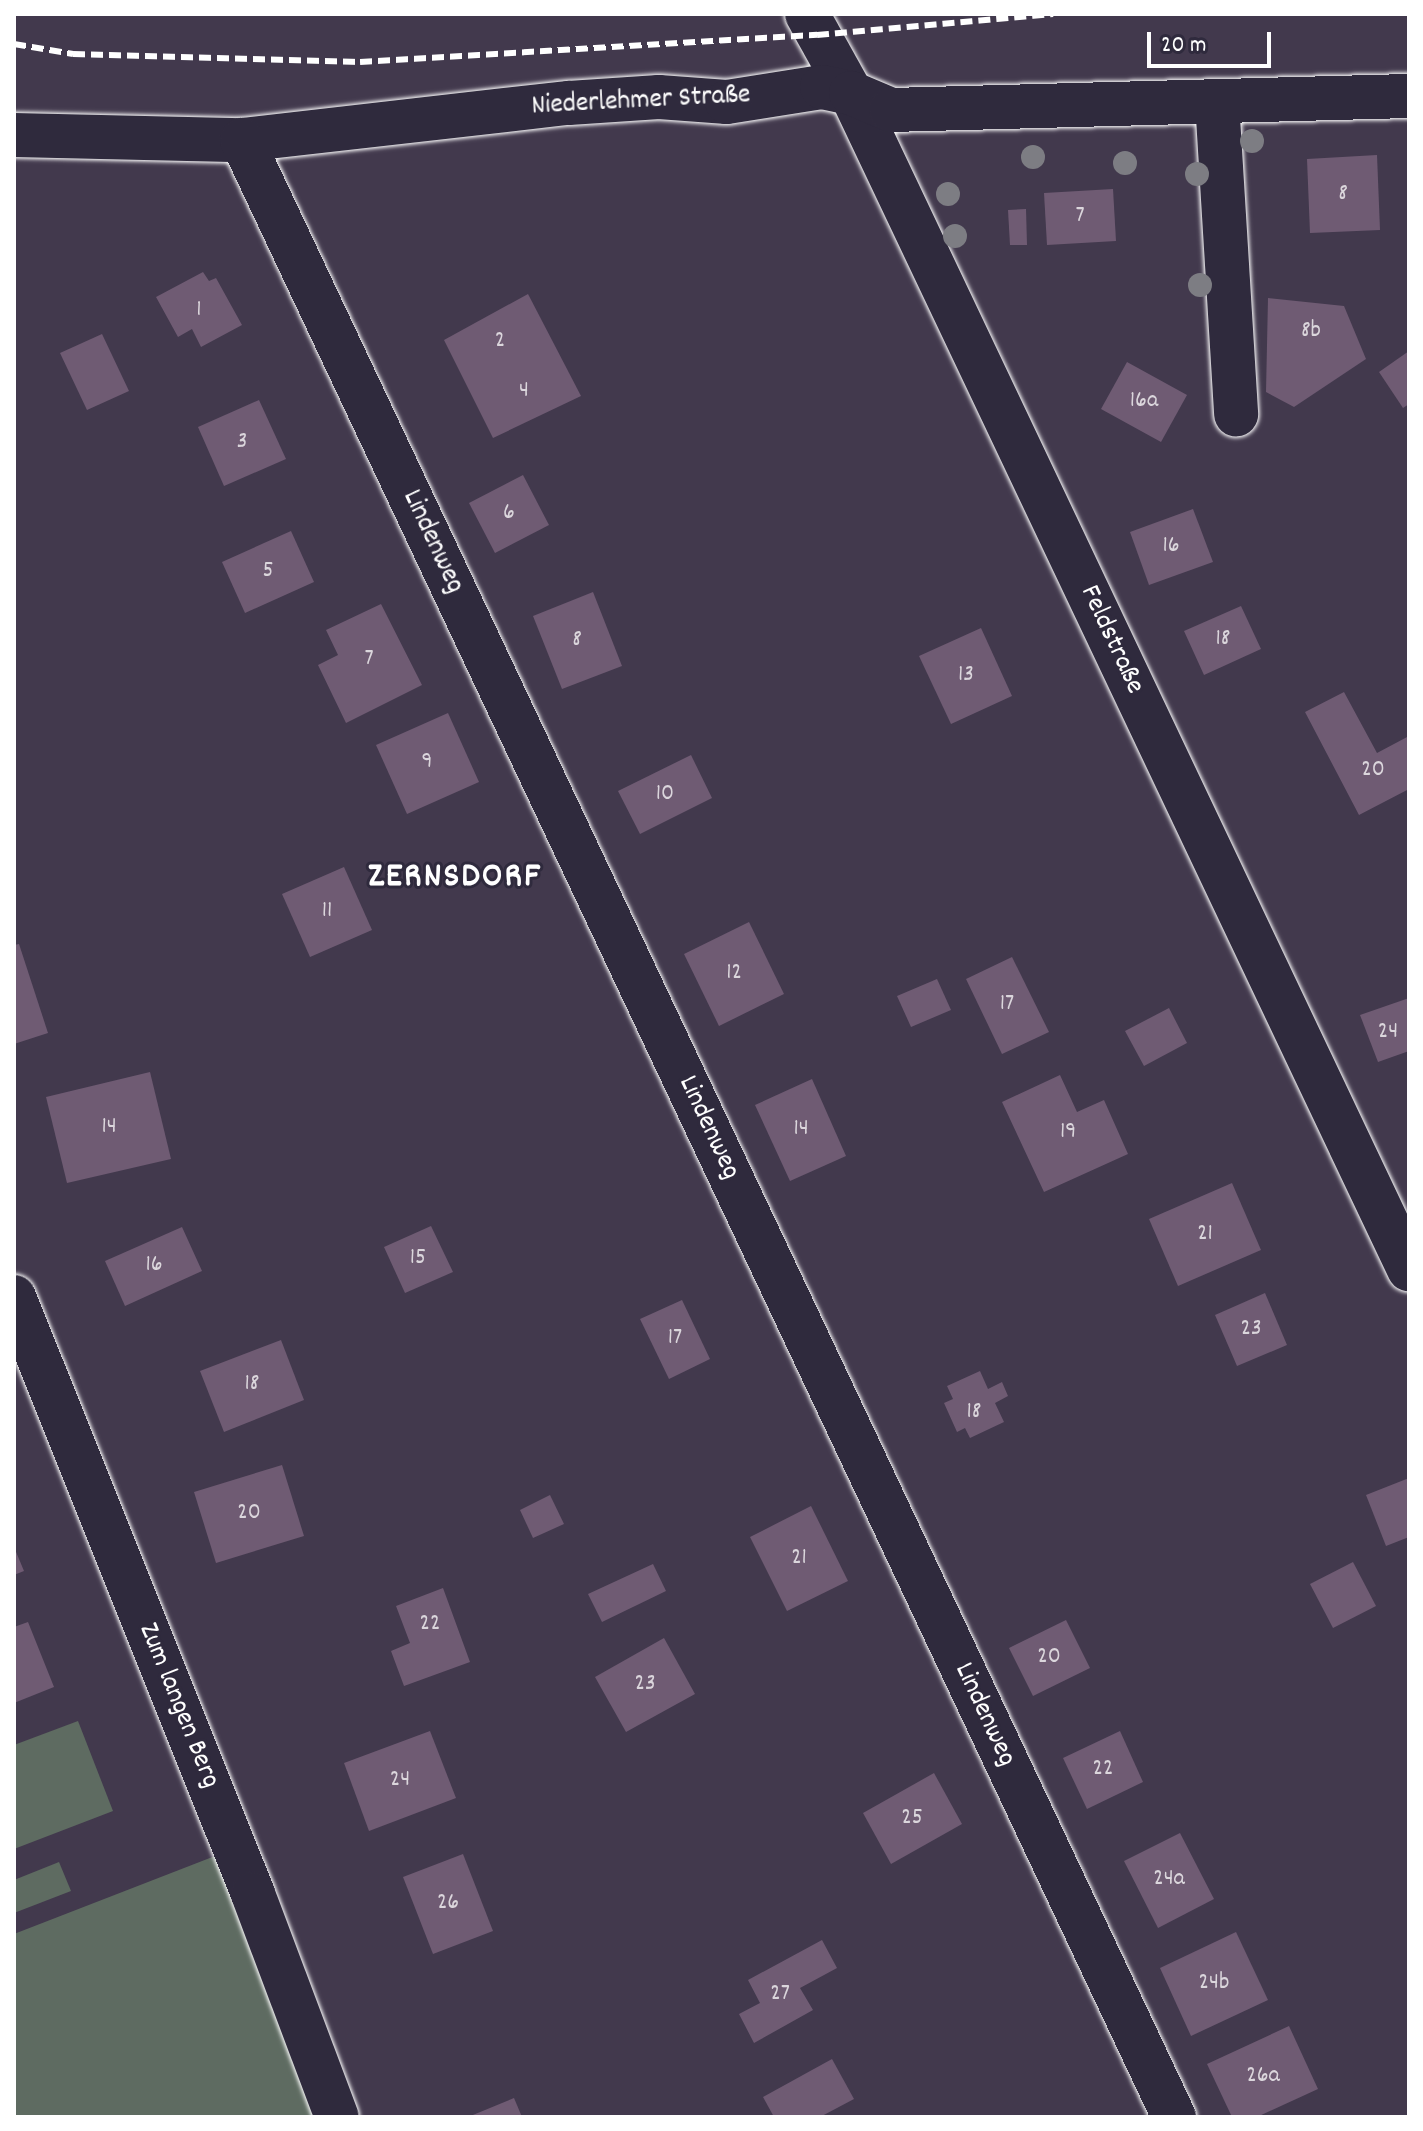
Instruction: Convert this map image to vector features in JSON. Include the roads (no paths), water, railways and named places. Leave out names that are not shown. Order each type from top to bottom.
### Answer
[{"type":"street","name":"Feldstraße","points":[[807,14],[851,93],[1409,1269]]},
{"type":"street","name":"Niederlehmer Straße","points":[[14,135],[242,140],[569,103],[659,97],[727,102],[822,87],[851,93],[891,110],[1409,96]]},
{"type":"street","points":[[1217,101],[1236,414]]},
{"type":"street","name":"Lindenweg","points":[[242,140],[1174,2117]]},
{"type":"street","name":"Zum langen Berg","points":[[14,1297],[253,1894],[337,2117]]},
{"type":"railway","points":[[14,44],[73,54],[360,62],[817,35],[1053,14]]},
{"type":"district","name":"ZERNSDORF","points":[[455,879]]}]
